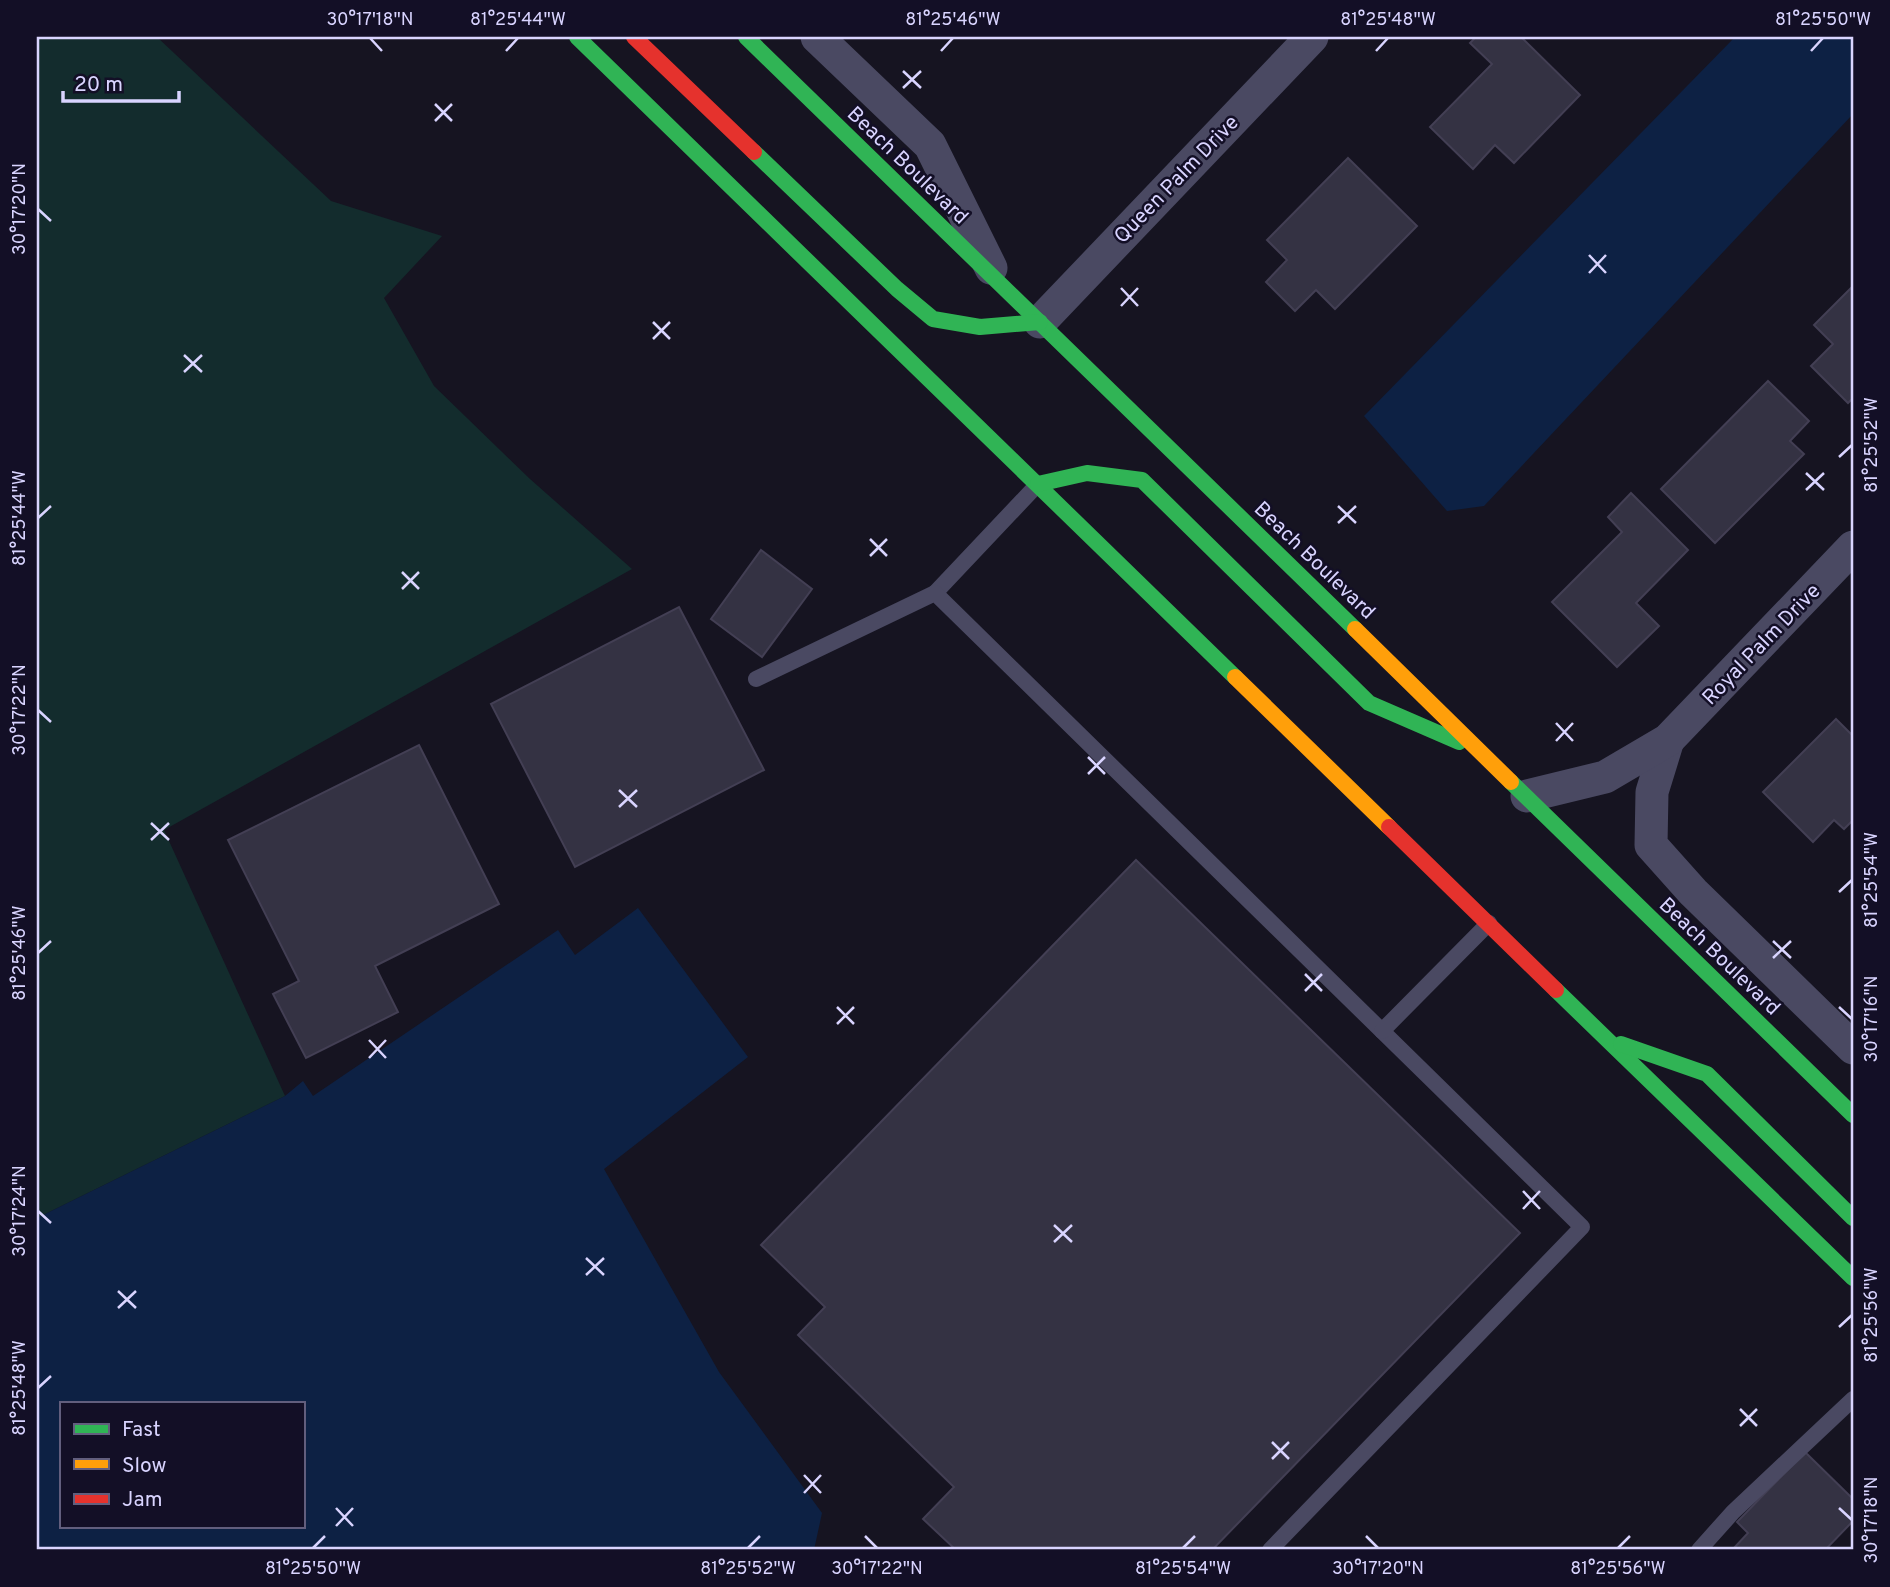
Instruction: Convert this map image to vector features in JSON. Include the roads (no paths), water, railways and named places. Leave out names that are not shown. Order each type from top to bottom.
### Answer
[{"type":"highway","points":[[577,37],[1853,1278]]},
{"type":"highway","points":[[634,37],[897,289],[933,318],[980,327],[1040,322]]},
{"type":"highway","name":"Beach Boulevard","points":[[746,37],[1853,1115]]},
{"type":"highway","points":[[1038,484],[1087,473],[1142,480],[1369,703],[1481,751]]},
{"type":"highway","points":[[1609,1040],[1707,1074],[1853,1218]]},
{"type":"street","points":[[817,37],[930,145],[997,280]]},
{"type":"street","name":"Queen Palm Drive","points":[[1040,322],[1312,37]]},
{"type":"street","name":"Royal Palm Drive","points":[[1527,796],[1605,777],[1668,740],[1853,547]]},
{"type":"street","name":"Royal Palm Drive","points":[[1668,740],[1652,792],[1651,845],[1693,892],[1853,1048]]},
{"type":"lane","points":[[756,679],[935,593],[1038,484]]},
{"type":"lane","points":[[935,593],[1582,1227],[1270,1550]]},
{"type":"lane","points":[[1382,1031],[1489,923]]},
{"type":"lane","points":[[1699,1550],[1733,1512],[1853,1399]]},
{"type":"water","points":[[1735,37],[1853,37],[1853,114],[1484,506],[1447,511],[1364,416]]},
{"type":"water","points":[[638,908],[748,1057],[604,1169],[719,1372],[822,1513],[814,1550],[37,1550],[37,1218],[285,1096],[303,1081],[313,1096],[558,930],[575,955]]}]
